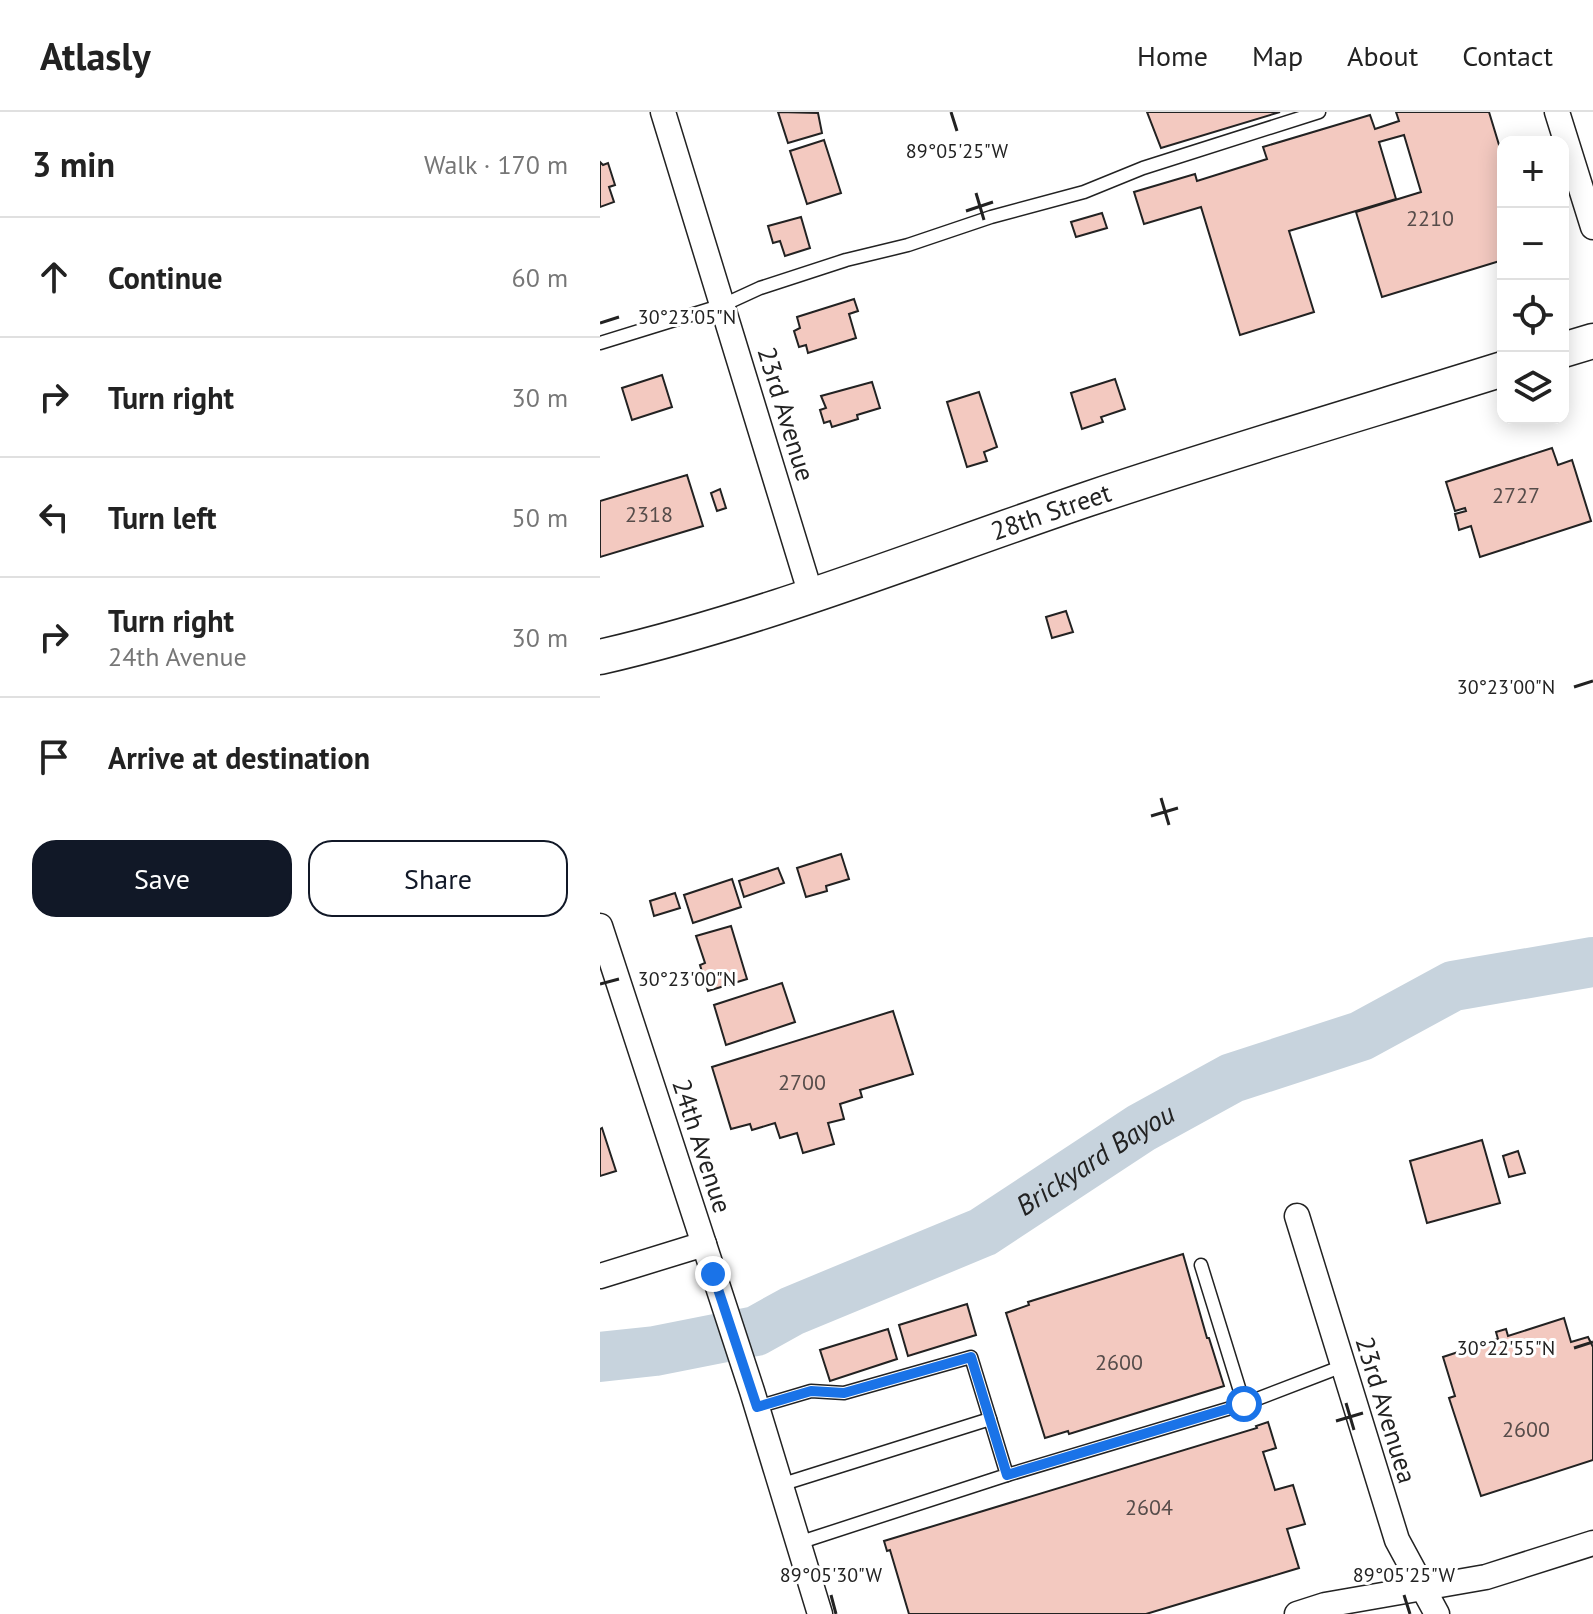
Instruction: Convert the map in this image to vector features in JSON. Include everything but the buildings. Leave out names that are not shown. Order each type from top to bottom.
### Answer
[{"type":"main road","points":[[1569,348],[1593,341]]},
{"type":"main road","name":"28th Street","points":[[600,657],[811,595],[1105,493],[1497,371]]},
{"type":"street","name":"23rd Avenue","points":[[663,112],[811,595]]},
{"type":"street","points":[[1557,112],[1593,227]]},
{"type":"street","name":"24th Avenue","points":[[600,926],[754,1399],[820,1614]]},
{"type":"street","name":"23rd Avenuea","points":[[1297,1216],[1397,1540],[1437,1614]]},
{"type":"street","points":[[600,1276],[704,1244]]},
{"type":"street","points":[[1297,1614],[1325,1605],[1486,1577],[1593,1543]]},
{"type":"lane","points":[[600,343],[723,305],[760,288],[831,264],[908,245],[991,217],[1084,192],[1143,168],[1319,112]]},
{"type":"lane","points":[[1201,1265],[1244,1404]]},
{"type":"lane","points":[[754,1399],[811,1391],[844,1393],[971,1357],[1007,1475]]},
{"type":"lane","points":[[798,1543],[1007,1475],[1244,1404],[1343,1366]]},
{"type":"lane","points":[[780,1485],[990,1419]]},
{"type":"waterway","name":"Brickyard Bayou","points":[[600,1357],[655,1351],[756,1331],[792,1311],[983,1232],[1141,1128],[1232,1078],[1361,1036],[1453,986],[1593,962]]},
{"type":"route","points":[[713,1274],[757,1407],[811,1391],[844,1393],[971,1357],[1007,1475],[1244,1404]]}]
